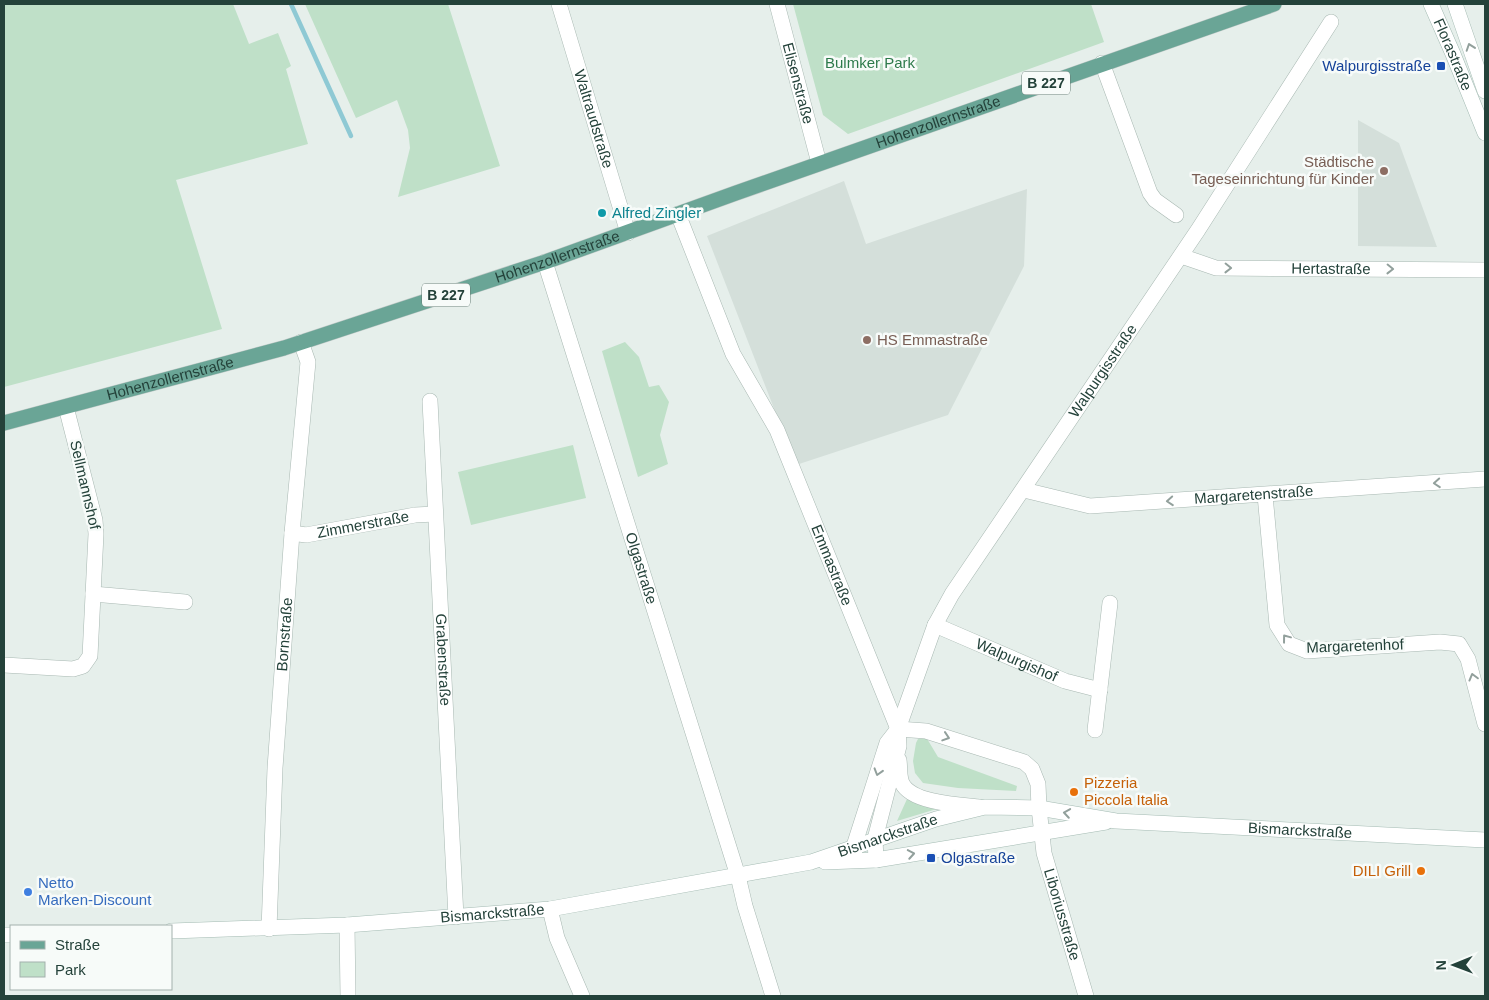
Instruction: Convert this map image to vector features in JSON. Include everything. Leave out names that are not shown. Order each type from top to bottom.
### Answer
[{"type":"main road","name":"Hohenzollernstraße","points":[[4,423],[301,342],[545,262],[1102,63],[1274,4]]},
{"type":"street","name":"Waltraudstraße","points":[[559,4],[628,233]]},
{"type":"street","name":"Elisenstraße","points":[[777,4],[820,163]]},
{"type":"street","name":"Florastraße","points":[[1431,4],[1454,54],[1485,133]]},
{"type":"street","name":"Florastraße","points":[[1455,4],[1485,91]]},
{"type":"street","name":"Walpurgisstraße","points":[[855,854],[887,744],[898,729],[935,625],[952,594],[1181,256],[1331,22]]},
{"type":"street","points":[[1102,63],[1150,193],[1155,200],[1176,215]]},
{"type":"street","name":"Emmastraße","points":[[678,214],[733,354],[777,430],[898,729]]},
{"type":"street","name":"Hertastraße","points":[[1181,256],[1216,268],[1485,270]]},
{"type":"street","name":"Olgastraße","points":[[545,262],[738,876],[744,906],[773,996]]},
{"type":"street","name":"Bornstraße","points":[[269,929],[275,776],[292,533],[308,362],[301,342]]},
{"type":"street","name":"Grabenstraße","points":[[430,401],[456,917]]},
{"type":"street","name":"Sellmannshof","points":[[4,665],[73,669],[83,666],[90,656],[96,534],[95,520],[66,407]]},
{"type":"street","name":"Margaretenstraße","points":[[1024,490],[1090,506],[1485,479]]},
{"type":"street","name":"Margaretenhof","points":[[1264,495],[1277,625],[1289,644],[1307,651],[1440,642],[1459,644],[1468,659],[1485,724]]},
{"type":"street","name":"Zimmerstraße","points":[[292,533],[306,535],[415,515],[435,514]]},
{"type":"street","points":[[93,594],[185,602]]},
{"type":"street","points":[[1095,730],[1110,603]]},
{"type":"street","name":"Walpurgishof","points":[[935,625],[1065,681],[1100,690]]},
{"type":"street","points":[[898,729],[926,731],[1024,762],[1032,769],[1038,784],[1041,833]]},
{"type":"street","name":"Walpurgisstraße","points":[[876,860],[875,839],[899,746],[898,729]]},
{"type":"street","points":[[899,746],[902,783],[910,793],[950,804],[985,807]]},
{"type":"street","name":"Bismarckstraße","points":[[855,854],[875,839],[936,819],[985,807],[1039,808],[1116,820],[1485,840]]},
{"type":"street","name":"Bismarckstraße","points":[[172,931],[347,925],[550,909],[855,854],[876,860],[1116,820]]},
{"type":"street","name":"Liboriusstraße","points":[[1041,833],[1044,853],[1086,996]]},
{"type":"street","points":[[550,909],[557,938],[582,996]]},
{"type":"street","points":[[347,925],[348,996]]},
{"type":"shaded area","name":"Städtische Tageseinrichtung für Kinder","points":[[1358,120],[1399,143],[1437,247],[1358,246]]},
{"type":"shaded area","name":"HS Emmastraße","points":[[844,181],[866,244],[1027,189],[1024,266],[948,415],[796,465],[707,236]]},
{"type":"green space","points":[[4,4],[233,4],[249,44],[278,33],[291,66],[286,69],[308,144],[176,180],[222,329],[4,387]]},
{"type":"green space","points":[[305,4],[448,4],[500,166],[398,197],[410,148],[408,130],[397,100],[356,118]]},
{"type":"green space","name":"Bulmker Park","points":[[793,4],[1091,4],[1104,42],[848,134],[823,115]]},
{"type":"green space","points":[[625,342],[639,357],[649,387],[659,385],[669,402],[660,435],[668,464],[638,477],[602,351]]},
{"type":"green space","points":[[573,445],[586,498],[471,525],[458,472]]},
{"type":"green space","points":[[926,737],[938,757],[1017,786],[1016,791],[958,788],[923,783],[915,773],[913,761],[918,739]]},
{"type":"green space","points":[[907,799],[940,808],[897,821]]},
{"type":"waterway","points":[[291,4],[351,136]]},
{"type":"place","name":"Walpurgisstraße","points":[[1441,66]]},
{"type":"place","name":"Städtische Tageseinrichtung für Kinder","points":[[1384,171]]},
{"type":"place","name":"Alfred Zingler","points":[[602,213]]},
{"type":"place","name":"HS Emmastraße","points":[[867,340]]},
{"type":"place","name":"Pizzeria Piccola Italia","points":[[1074,792]]},
{"type":"place","name":"Olgastraße","points":[[931,858]]},
{"type":"place","name":"DILI Grill","points":[[1421,871]]},
{"type":"place","name":"Netto Marken-Discount","points":[[28,892]]}]
